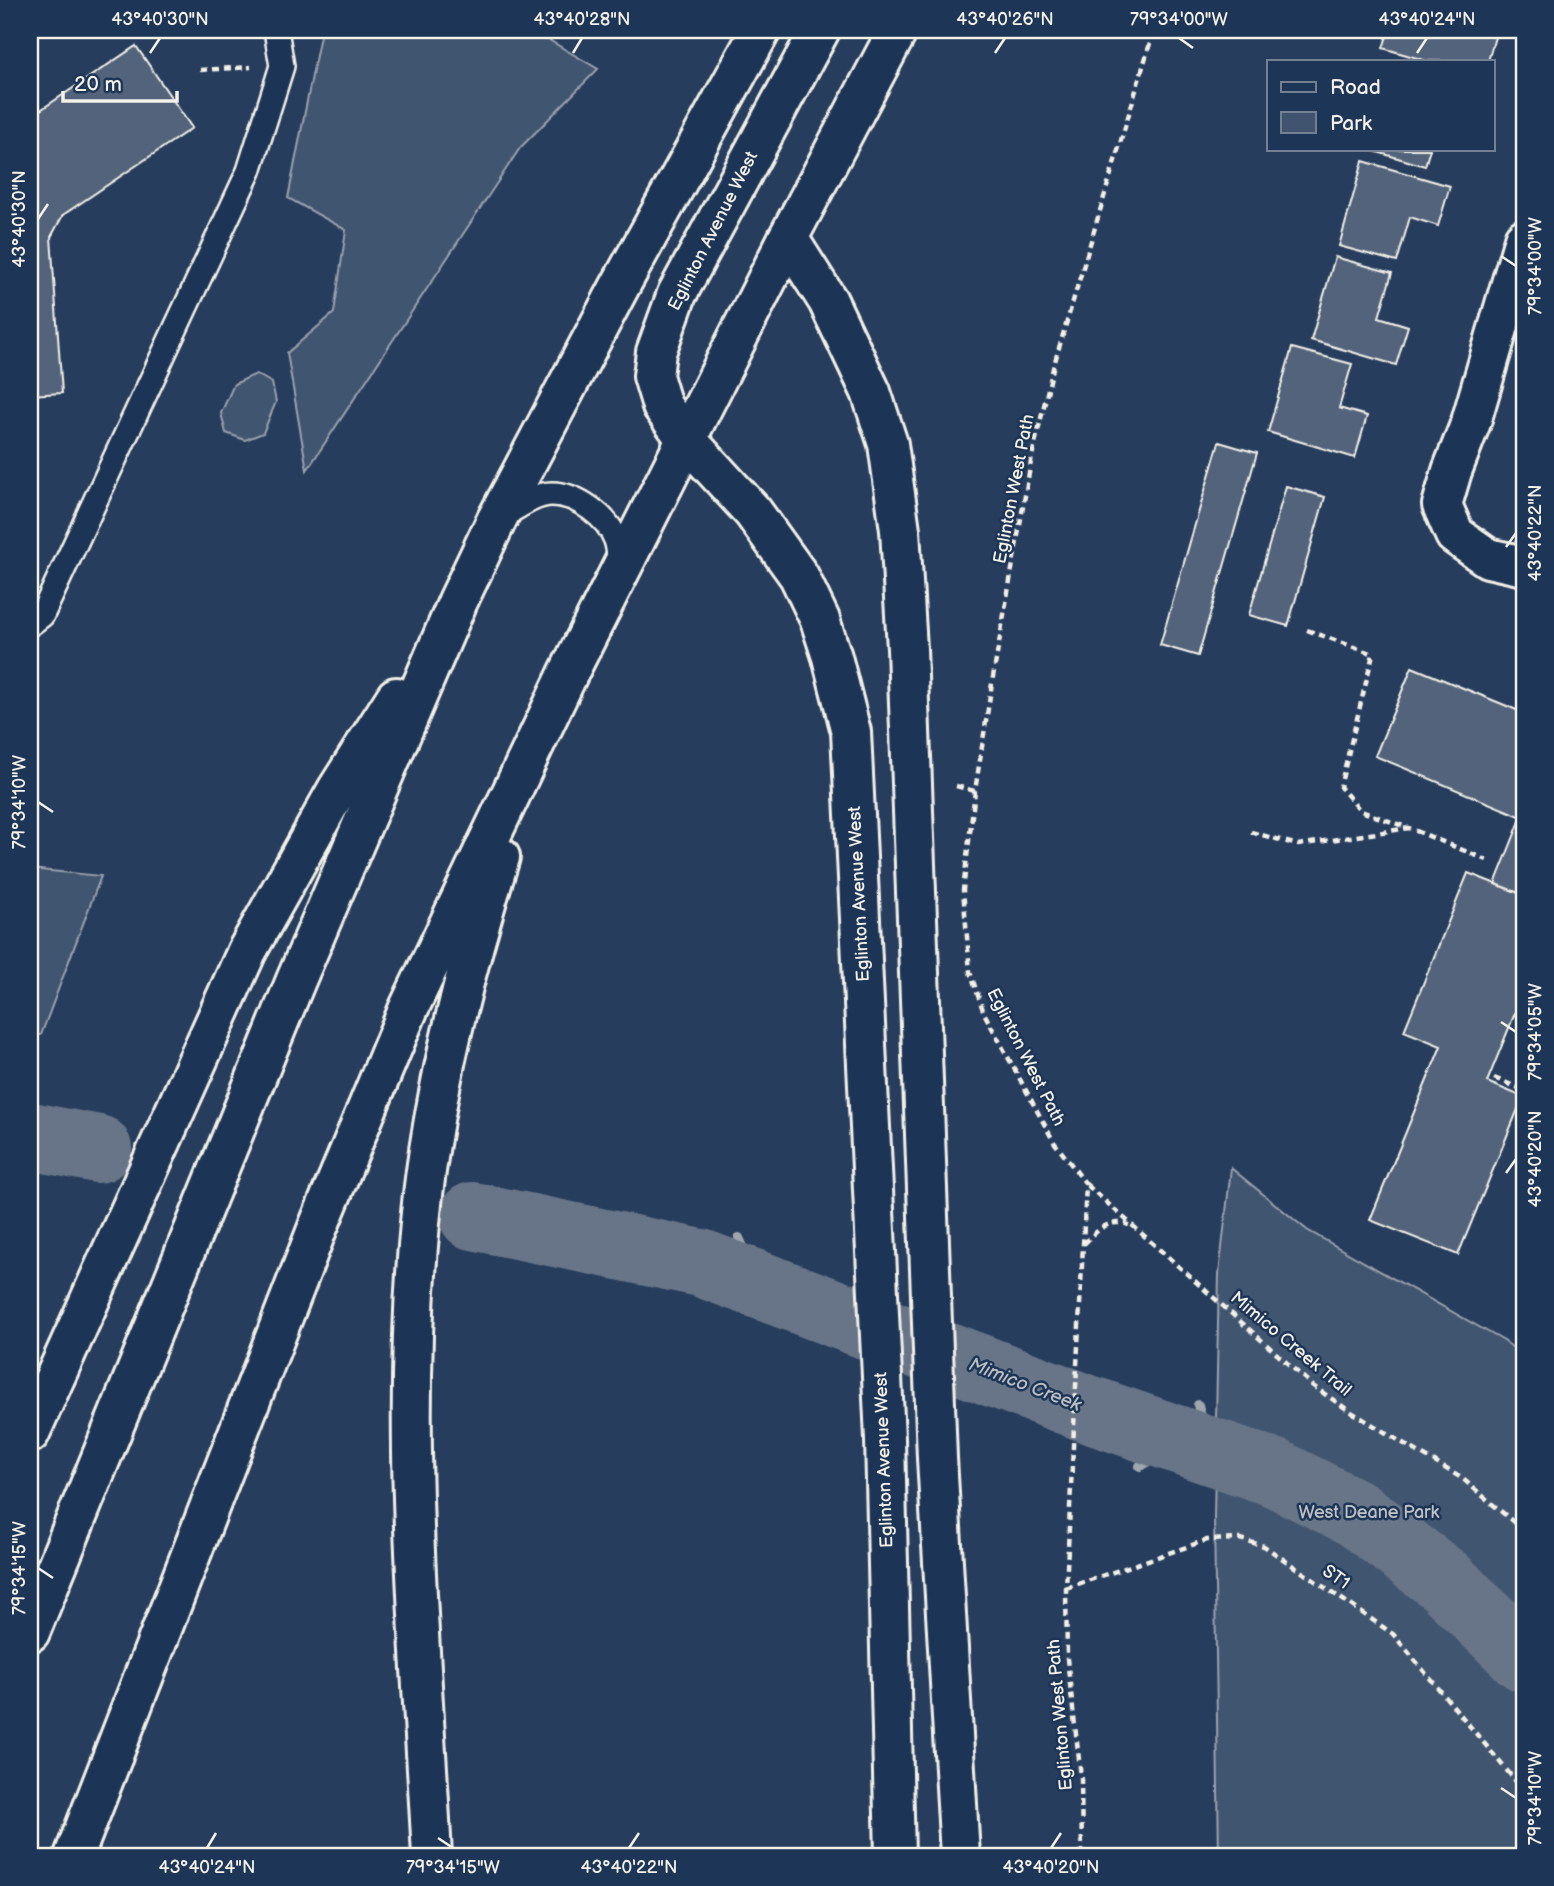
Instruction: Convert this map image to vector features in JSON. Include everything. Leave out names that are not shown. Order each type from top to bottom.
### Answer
[{"type":"main road","points":[[30,1632],[296,980],[458,601],[497,519],[620,286],[761,30]]},
{"type":"main road","name":"Eglinton Avenue West","points":[[820,30],[677,294],[656,352],[653,376],[662,406],[687,440],[753,512],[799,576],[820,620],[851,732],[885,1438],[895,1856]]},
{"type":"main road","points":[[74,1856],[323,1214],[408,1010],[620,570],[788,238],[898,30]]},
{"type":"main road","points":[[788,238],[828,301],[871,393],[888,444],[900,530],[937,1458],[960,1856]]},
{"type":"main road","points":[[1524,239],[1471,422],[1442,505],[1455,535],[1488,558],[1524,566]]},
{"type":"main road","points":[[30,1433],[247,951],[337,790],[458,601]]},
{"type":"main road","points":[[432,1856],[412,1496],[412,1387],[420,1222],[431,1138],[446,1063],[498,863],[536,740]]},
{"type":"lane","points":[[30,624],[42,615],[249,171],[282,66],[276,30]]},
{"type":"lane","points":[[497,519],[534,499],[553,494],[580,502],[601,517],[617,540],[620,570]]},
{"type":"path","name":"Eglinton West Path","points":[[1082,1856],[1081,1776],[1067,1659],[1066,1588],[1086,1184],[1054,1142],[984,1013],[970,972],[963,890],[975,791],[1032,456],[1053,368],[1154,30]]},
{"type":"path","points":[[200,70],[282,66]]},
{"type":"path","points":[[1307,630],[1373,654],[1340,787],[1361,811],[1487,860]]},
{"type":"path","points":[[956,786],[975,791]]},
{"type":"path","points":[[1251,832],[1298,845],[1409,828]]},
{"type":"path","points":[[962,973],[970,972]]},
{"type":"path","points":[[1494,1078],[1524,1090]]},
{"type":"path","name":"Mimico Creek Trail","points":[[1086,1184],[1313,1386],[1463,1479],[1524,1531]]},
{"type":"path","points":[[1084,1245],[1099,1228],[1109,1223],[1119,1222],[1133,1227]]},
{"type":"path","name":"ST1","points":[[1066,1588],[1207,1540],[1240,1539],[1264,1546],[1392,1634],[1524,1791]]},
{"type":"green space","points":[[321,30],[532,30],[598,69],[520,148],[307,470],[287,353],[334,313],[346,230],[288,198]]},
{"type":"green space","points":[[256,374],[272,383],[276,402],[263,433],[245,440],[226,433],[221,413],[234,384]]},
{"type":"green space","points":[[30,869],[101,876],[41,1035],[30,1034]]},
{"type":"green space","name":"West Deane Park","points":[[1231,1168],[1307,1230],[1504,1341],[1524,1356],[1524,1856],[1219,1856],[1214,1517],[1219,1274]]},
{"type":"building","points":[[1389,30],[1497,30],[1488,60],[1424,60],[1383,48]]},
{"type":"building","points":[[136,46],[192,128],[63,215],[51,237],[62,393],[30,395],[30,117]]},
{"type":"building","points":[[1370,150],[1430,150],[1425,166]]},
{"type":"building","points":[[1363,161],[1450,186],[1438,226],[1410,217],[1397,262],[1339,246]]},
{"type":"building","points":[[1335,257],[1392,273],[1379,317],[1408,326],[1396,365],[1311,340]]},
{"type":"building","points":[[1292,348],[1352,364],[1339,408],[1367,416],[1355,458],[1268,432]]},
{"type":"building","points":[[1219,442],[1257,453],[1198,656],[1160,645]]},
{"type":"building","points":[[1286,486],[1325,497],[1288,626],[1249,615]]},
{"type":"building","points":[[1412,667],[1524,713],[1522,817],[1375,756]]},
{"type":"building","points":[[1524,811],[1524,895],[1495,884]]},
{"type":"building","points":[[1468,873],[1524,895],[1524,991],[1487,1082],[1523,1097],[1458,1255],[1370,1220],[1441,1046],[1404,1031]]},
{"type":"waterway","name":"Mimico Creek","points":[[30,1136],[98,1149]]},
{"type":"waterway","name":"Mimico Creek","points":[[473,1216],[701,1263],[1091,1410],[1275,1473],[1357,1514],[1445,1581],[1524,1658]]},
{"type":"waterway","points":[[739,1238],[761,1287]]},
{"type":"waterway","points":[[1198,1405],[1210,1451]]},
{"type":"waterway","points":[[1140,1466],[1184,1442]]}]
